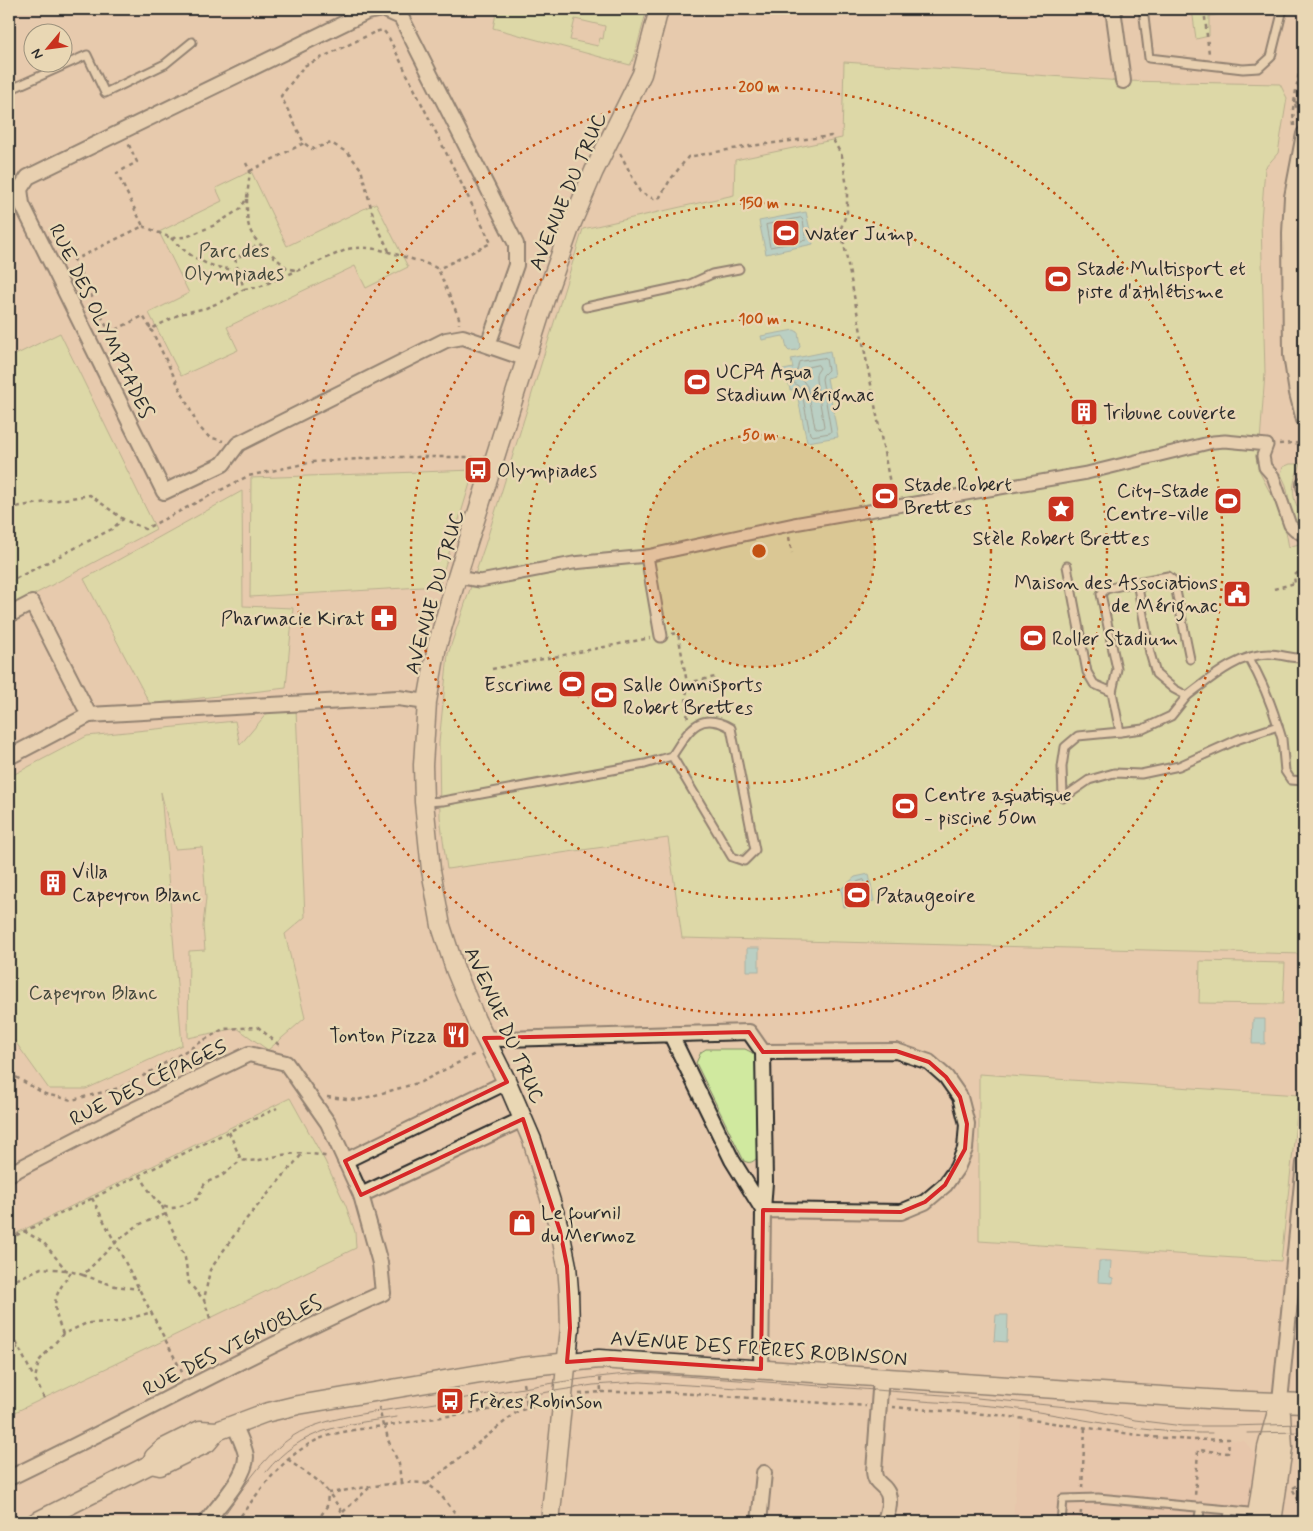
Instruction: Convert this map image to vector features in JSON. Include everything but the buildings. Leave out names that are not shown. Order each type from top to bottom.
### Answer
[{"type":"street","name":"RUE DES OLYMPIADES","points":[[488,345],[516,265],[516,244],[402,17],[383,9],[366,10],[28,177],[20,189],[22,204],[164,492],[223,464],[238,444],[446,340],[464,338],[527,359]]},
{"type":"street","name":"AVENUE DU TRUC","points":[[550,1522],[570,1328],[570,1291],[567,1266],[560,1231],[532,1140],[507,1082],[484,1038],[455,969],[441,926],[431,870],[424,802],[423,765],[427,702],[437,646],[457,577],[571,225],[606,146],[642,74],[659,9]]},
{"type":"street","points":[[1113,9],[1123,81]]},
{"type":"street","points":[[1304,134],[1292,197],[1290,233],[1291,355],[1297,393],[1304,420]]},
{"type":"street","points":[[457,577],[480,581],[573,563],[647,556],[788,525],[1087,473],[1213,442],[1226,441],[1267,445],[1263,456],[1265,467],[1273,476],[1290,524],[1304,536]]},
{"type":"street","points":[[647,556],[661,636]]},
{"type":"street","points":[[9,615],[32,603],[89,716]]},
{"type":"street","points":[[9,756],[89,716],[398,698],[427,702]]},
{"type":"street","points":[[484,1038],[749,1032],[763,1052],[765,1182],[761,1370]]},
{"type":"street","points":[[672,1035],[732,1160],[763,1210]]},
{"type":"street","points":[[763,1052],[896,1051],[929,1062],[946,1077],[960,1097],[967,1124],[965,1148],[957,1168],[925,1202],[902,1212],[763,1210]]},
{"type":"street","name":"RUE DES CÉPAGES","points":[[9,1174],[127,1113],[249,1054],[286,1063],[328,1123],[345,1161]]},
{"type":"street","points":[[345,1161],[507,1082]]},
{"type":"street","points":[[361,1195],[523,1119]]},
{"type":"street","name":"RUE DES VIGNOBLES","points":[[9,1478],[383,1293],[380,1263],[361,1195],[345,1161]]},
{"type":"street","points":[[1264,1518],[1267,1448],[1280,1402],[1304,1163]]},
{"type":"street","name":"AVENUE DES FRÈRES ROBINSON","points":[[36,1522],[151,1464],[160,1466],[207,1443],[217,1431],[265,1413],[298,1405],[521,1367],[566,1362],[599,1359],[1223,1400],[1304,1403]]},
{"type":"street","points":[[881,1377],[874,1478],[888,1495],[889,1502],[884,1522]]},
{"type":"street","points":[[206,1522],[237,1481],[243,1469],[246,1456],[234,1424]]},
{"type":"street","points":[[759,1522],[764,1473]]},
{"type":"lane","points":[[1143,9],[1149,58],[1243,69],[1260,68],[1271,57],[1283,9]]},
{"type":"lane","points":[[9,90],[87,55],[105,92],[165,64],[192,42]]},
{"type":"lane","points":[[586,307],[688,285],[712,274],[739,269]]},
{"type":"lane","points":[[1068,566],[1087,672],[1094,684],[1112,692]]},
{"type":"lane","points":[[1120,732],[1112,692],[1116,669],[1101,594],[1106,589],[1168,576],[1174,580],[1190,659]]},
{"type":"lane","points":[[1137,582],[1150,653],[1156,674],[1174,689],[1187,696]]},
{"type":"lane","points":[[1278,726],[1239,739],[1179,766],[1141,774],[1114,774],[1090,780],[1063,798],[1062,767],[1065,747],[1078,736],[1143,728],[1171,716],[1187,696],[1230,666],[1249,658],[1270,654],[1288,658],[1304,658]]},
{"type":"lane","points":[[1249,658],[1260,678],[1282,738],[1285,771],[1291,780],[1304,781]]},
{"type":"lane","points":[[424,802],[443,801],[636,766],[672,756],[691,727],[708,720],[723,723],[731,728],[755,850],[744,861],[732,857],[672,756]]},
{"type":"lane","points":[[1061,1522],[1063,1499],[1098,1498],[1229,1510],[1264,1518]]},
{"type":"lane","points":[[1198,1522],[1201,1507]]},
{"type":"lane","points":[[1228,1522],[1229,1510]]},
{"type":"path","points":[[1204,9],[1211,65]]},
{"type":"path","points":[[389,251],[374,219],[360,169],[348,153],[331,143],[312,149],[304,143],[281,96],[304,66],[375,32],[384,30],[491,243],[438,269]]},
{"type":"path","points":[[1304,41],[1295,102],[1296,109],[1299,113],[1304,114]]},
{"type":"path","points":[[1295,102],[1304,105]]},
{"type":"path","points":[[122,131],[137,162],[117,173],[143,226],[171,238],[197,260],[215,267],[238,270]]},
{"type":"path","points":[[606,146],[620,154],[640,192],[654,199],[660,197],[670,180],[688,157],[750,146],[831,136],[842,156],[847,186],[847,212],[841,228],[894,506]]},
{"type":"path","points":[[250,171],[304,143]]},
{"type":"path","points":[[246,163],[250,171],[247,198],[248,223],[252,237],[287,268],[296,270]]},
{"type":"path","points":[[171,238],[186,237],[215,224],[240,209],[247,198]]},
{"type":"path","points":[[117,348],[74,260],[143,226]]},
{"type":"path","points":[[244,289],[236,259],[256,246],[261,245]]},
{"type":"path","points":[[151,329],[180,314],[206,308],[228,299],[244,289],[259,287],[296,270],[317,264],[348,249],[360,247],[389,251],[432,265],[438,269],[458,318],[459,329],[464,338]]},
{"type":"path","points":[[109,333],[144,316],[198,426],[209,437],[226,442]]},
{"type":"path","points":[[1267,445],[1298,443]]},
{"type":"path","points":[[9,508],[90,495],[123,519],[145,528],[248,476],[313,462],[392,457],[461,456],[493,463]]},
{"type":"path","points":[[9,582],[112,529],[123,519]]},
{"type":"path","points":[[1295,583],[1294,576],[1304,567]]},
{"type":"path","points":[[1274,589],[1304,582]]},
{"type":"path","points":[[492,669],[678,633],[687,683],[686,708],[691,727]]},
{"type":"path","points":[[687,683],[715,677]]},
{"type":"path","points":[[9,1239],[277,1108]]},
{"type":"path","points":[[228,1132],[241,1160]]},
{"type":"path","points":[[204,1300],[210,1270],[242,1224],[302,1153]]},
{"type":"path","points":[[162,1206],[173,1208],[197,1199],[205,1184],[223,1175],[241,1160],[254,1162],[287,1154],[312,1153],[345,1161]]},
{"type":"path","points":[[140,1174],[166,1214],[185,1258],[189,1283],[204,1300],[210,1318]]},
{"type":"path","points":[[92,1198],[190,1387]]},
{"type":"path","points":[[83,1275],[116,1242],[138,1225],[166,1214]]},
{"type":"path","points":[[24,1231],[44,1243],[66,1270]]},
{"type":"path","points":[[9,1283],[41,1268],[66,1270],[115,1286],[140,1289]]},
{"type":"path","points":[[63,1334],[54,1312],[56,1292],[71,1272]]},
{"type":"path","points":[[35,1379],[39,1361],[63,1334],[87,1323],[118,1322],[152,1312]]},
{"type":"path","points":[[9,1328],[11,1336],[44,1398]]},
{"type":"path","points":[[9,1353],[18,1347]]},
{"type":"path","points":[[599,1359],[601,1392]]},
{"type":"path","points":[[521,1367],[527,1404]]},
{"type":"path","points":[[376,1392],[388,1440],[399,1464],[401,1483]]},
{"type":"path","points":[[563,1400],[575,1400],[578,1395],[601,1392],[664,1392],[998,1415],[1152,1437],[1229,1439],[1228,1452],[1198,1450],[1195,1497]]},
{"type":"path","points":[[236,1522],[288,1459],[319,1439],[333,1434],[554,1401],[518,1411],[427,1484]]},
{"type":"path","points":[[1082,1488],[1085,1427]]},
{"type":"path","points":[[288,1459],[296,1467],[319,1482],[343,1512],[347,1522]]},
{"type":"path","points":[[1293,1488],[1304,1482]]},
{"type":"path","points":[[328,1493],[401,1483],[427,1484],[449,1504],[464,1522]]},
{"type":"path","points":[[343,1512],[370,1488]]},
{"type":"path","points":[[316,1522],[327,1506],[328,1493]]},
{"type":"path","points":[[1080,1522],[1081,1511]]},
{"type":"highlighted area","points":[[749,1032],[763,1052],[896,1051],[929,1062],[946,1077],[960,1097],[967,1124],[965,1149],[945,1185],[925,1202],[901,1212],[763,1210],[761,1369],[610,1359],[567,1362],[570,1328],[567,1266],[560,1231],[523,1119],[361,1195],[345,1161],[507,1082],[484,1038]]},
{"type":"shaded area","points":[[1021,1420],[1156,1436],[1244,1441],[1255,1454],[1247,1522],[1013,1522]]},
{"type":"green space","points":[[497,9],[647,9],[634,58],[630,65],[493,28]],"holes":[[[575,19],[605,26],[603,39],[600,38],[598,46],[570,40]]]},
{"type":"green space","points":[[1192,9],[1226,9],[1222,14],[1209,16],[1209,36],[1196,39]]},
{"type":"green space","name":"Stade Robert Brettes","points":[[844,62],[1123,81],[1280,84],[1287,98],[1278,153],[1265,168],[1261,221],[1265,373],[1258,469],[1284,520],[1289,548],[1304,543],[1303,954],[682,938],[668,838],[447,869],[440,817],[439,743],[448,654],[485,545],[583,229],[734,195],[735,160],[842,138]]},
{"type":"green space","name":"Parc des Olympiades","points":[[251,171],[287,246],[376,203],[408,267],[366,288],[355,266],[227,327],[238,350],[181,376],[149,313],[189,293],[159,232],[222,201],[216,188]]},
{"type":"green space","points":[[60,333],[156,529],[9,608],[9,358]]},
{"type":"green space","points":[[1290,464],[1301,464],[1296,474],[1293,490],[1303,521],[1304,532],[1294,524],[1286,485],[1281,474],[1283,467]]},
{"type":"green space","points":[[474,470],[439,586],[250,597],[251,478]]},
{"type":"green space","points":[[242,491],[243,606],[293,608],[286,688],[150,704],[84,579]]},
{"type":"green space","name":"Capeyron Blanc","points":[[273,706],[296,709],[305,917],[285,934],[305,1018],[268,1050],[237,1028],[188,1038],[189,951],[205,950],[203,926],[206,898],[202,847],[175,849],[161,792],[182,1045],[86,1089],[49,1089],[9,1033],[9,777],[87,736],[235,721],[240,745]]},
{"type":"green space","points":[[1200,961],[1285,963],[1283,1004],[1199,1003]]},
{"type":"green space","points":[[706,1049],[745,1049],[757,1057],[758,1157],[751,1162],[744,1161],[696,1063],[701,1052]]},
{"type":"green space","points":[[979,1074],[1299,1095],[1281,1261],[979,1241]]},
{"type":"green space","points":[[290,1098],[325,1161],[346,1206],[355,1232],[356,1248],[9,1415],[9,1237]]},
{"type":"water","name":"Water Jump","points":[[806,212],[813,244],[766,254],[759,221]]},
{"type":"water","points":[[794,330],[798,332],[800,347],[797,350],[789,351],[787,349],[783,336],[762,340],[761,336]]},
{"type":"water","points":[[830,351],[834,376],[827,378],[838,437],[807,442],[796,389],[790,390],[787,373],[779,374],[779,371],[793,368],[791,359]]},
{"type":"water","name":"Pataugeoire","points":[[869,874],[874,901],[844,907],[841,889],[855,877]]},
{"type":"water","points":[[747,948],[759,948],[759,971],[747,971]]},
{"type":"water","points":[[1253,1019],[1265,1019],[1265,1044],[1252,1044]]},
{"type":"water","points":[[1099,1261],[1111,1261],[1110,1277],[1113,1278],[1113,1283],[1098,1282]]},
{"type":"water","points":[[996,1315],[1008,1315],[1007,1342],[994,1341]]},
{"type":"tram line","points":[[219,1522],[252,1476],[271,1454],[293,1436],[307,1429],[362,1414],[565,1381],[617,1375],[643,1373],[957,1396],[1087,1409],[1135,1420],[1183,1426],[1304,1424]]},
{"type":"tram line","points":[[523,1396],[593,1385],[640,1382],[754,1389]]},
{"type":"tram line","points":[[897,1399],[1010,1408],[1142,1429],[1212,1433]]},
{"type":"tram line","points":[[266,1472],[280,1457],[309,1437],[342,1426],[397,1417]]},
{"type":"tram line","points":[[1247,1433],[1304,1432]]},
{"type":"place","name":"Water Jump","points":[[786,233]]},
{"type":"place","name":"Stade Multisport et piste d'athlétisme","points":[[1058,279]]},
{"type":"place","name":"UCPA Aqua Stadium Mérignac","points":[[697,382]]},
{"type":"place","name":"Tribune couverte","points":[[1084,412]]},
{"type":"place","name":"Olympiades","points":[[478,470]]},
{"type":"place","name":"Stade Robert Brettes","points":[[885,496]]},
{"type":"place","name":"City-Stade Centre-ville","points":[[1228,501]]},
{"type":"place","name":"Stèle Robert Brettes","points":[[1061,509]]},
{"type":"place","name":"Maison des Associations de Mérignac","points":[[1237,594]]},
{"type":"place","name":"Pharmacie Kirat","points":[[384,618]]},
{"type":"place","name":"Roller Stadium","points":[[1033,638]]},
{"type":"place","name":"Escrime","points":[[572,684]]},
{"type":"place","name":"Salle Omnisports Robert Brettes","points":[[604,695]]},
{"type":"place","name":"Centre aquatique - piscine 50m","points":[[905,806]]},
{"type":"place","name":"Villa Capeyron Blanc","points":[[53,883]]},
{"type":"place","name":"Pataugeoire","points":[[857,895]]},
{"type":"place","name":"Tonton Pizza","points":[[456,1035]]},
{"type":"place","name":"Le fournil du Mermoz","points":[[522,1223]]},
{"type":"place","name":"Frères Robinson","points":[[450,1401]]}]
